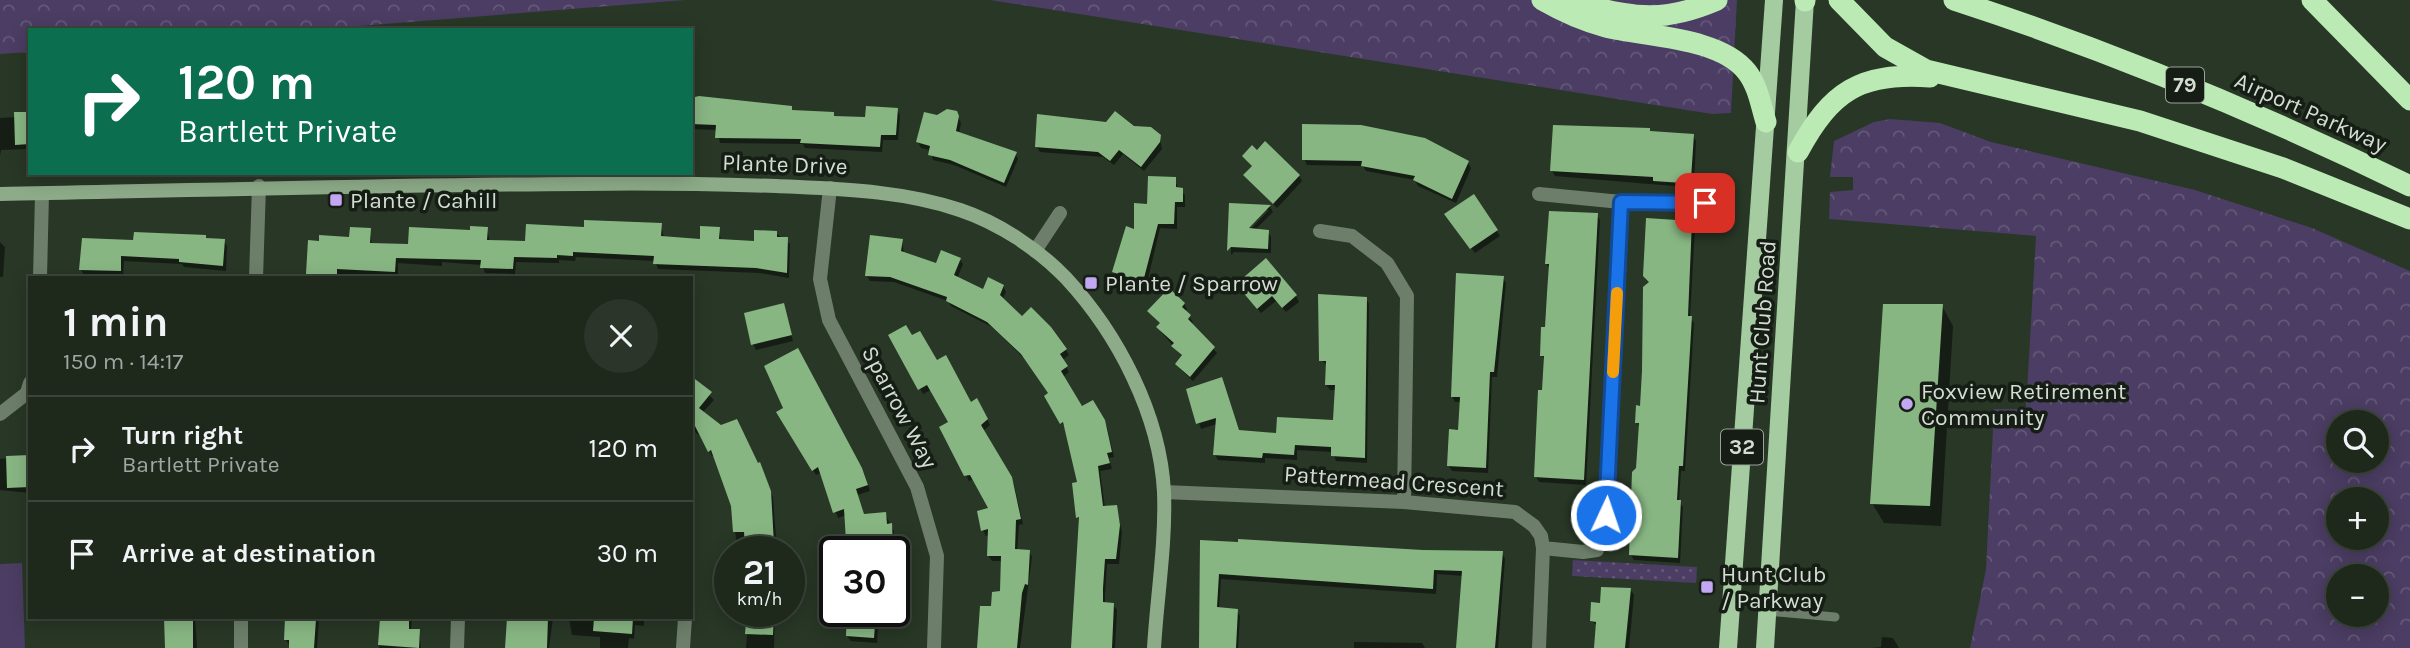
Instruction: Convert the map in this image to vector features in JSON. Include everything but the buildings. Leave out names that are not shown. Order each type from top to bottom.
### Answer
[{"type":"highway","points":[[1542,0],[1572,17],[1704,46],[1731,56],[1748,73],[1756,86],[1766,122]]},
{"type":"highway","points":[[1560,0],[1635,17],[1653,18],[1685,13],[1717,0]]},
{"type":"highway","points":[[1839,0],[1868,32],[1897,55],[1926,69],[2140,121],[2283,168],[2410,219]]},
{"type":"highway","name":"Airport Parkway","points":[[1954,0],[2190,87],[2304,135],[2410,186]]},
{"type":"highway","points":[[2312,0],[2410,100]]},
{"type":"highway","points":[[1798,152],[1828,107],[1857,85],[1886,76],[1960,79]]},
{"type":"main road","name":"Hunt Club Road","points":[[1728,648],[1774,0]]},
{"type":"main road","name":"Hunt Club Road","points":[[1765,648],[1798,152],[1805,0]]},
{"type":"street","name":"Plante Drive","points":[[0,194],[259,186],[676,183],[866,191],[960,210],[999,227],[1035,251],[1066,278],[1101,323],[1131,372],[1158,455],[1164,492],[1154,648]]},
{"type":"street","points":[[256,276],[259,186]]},
{"type":"street","name":"Sparrow Way","points":[[830,188],[820,279],[828,320],[917,487],[937,556],[933,648]]},
{"type":"street","points":[[40,276],[42,194]]},
{"type":"street","points":[[1539,194],[1621,202],[1705,203]]},
{"type":"street","points":[[1539,648],[1543,548],[1583,552],[1597,550],[1606,515],[1621,202]]},
{"type":"street","points":[[1035,251],[1060,213]]},
{"type":"street","points":[[1320,231],[1352,236],[1387,262],[1408,296],[1404,502]]},
{"type":"street","points":[[0,414],[28,390]]},
{"type":"street","name":"Pattermead Crescent","points":[[1164,492],[1404,502],[1515,512],[1534,526],[1541,536],[1543,548]]},
{"type":"street","points":[[241,648],[242,619]]},
{"type":"street","points":[[457,648],[458,619]]},
{"type":"street","points":[[683,648],[685,619]]},
{"type":"lane","points":[[1767,611],[1835,617]]},
{"type":"green space","points":[[0,0],[685,0],[334,28],[28,28],[28,52],[0,54]]},
{"type":"green space","points":[[990,0],[1737,0],[1731,113],[1712,114]]},
{"type":"green space","points":[[1890,119],[1940,123],[1991,142],[2195,190],[2312,228],[2410,271],[2410,648],[1970,648],[1986,569],[1994,409],[2026,409],[2036,236],[1829,219],[1830,192],[1853,190],[1853,177],[1830,177],[1834,141],[1874,122]]},
{"type":"green space","points":[[1573,560],[1697,567],[1696,583],[1572,576]]},
{"type":"green space","points":[[22,563],[25,648],[0,648],[0,564]]},
{"type":"slow traffic","points":[[1613,372],[1617,293]]},
{"type":"place","name":"Plante / Cahill","points":[[336,200]]},
{"type":"place","name":"Plante / Sparrow","points":[[1091,283]]},
{"type":"place","name":"Foxview Retirement Community","points":[[1907,404]]},
{"type":"place","name":"Hunt Club / Parkway","points":[[1707,587]]},
{"type":"route","points":[[1606,515],[1621,202],[1705,203]]}]
